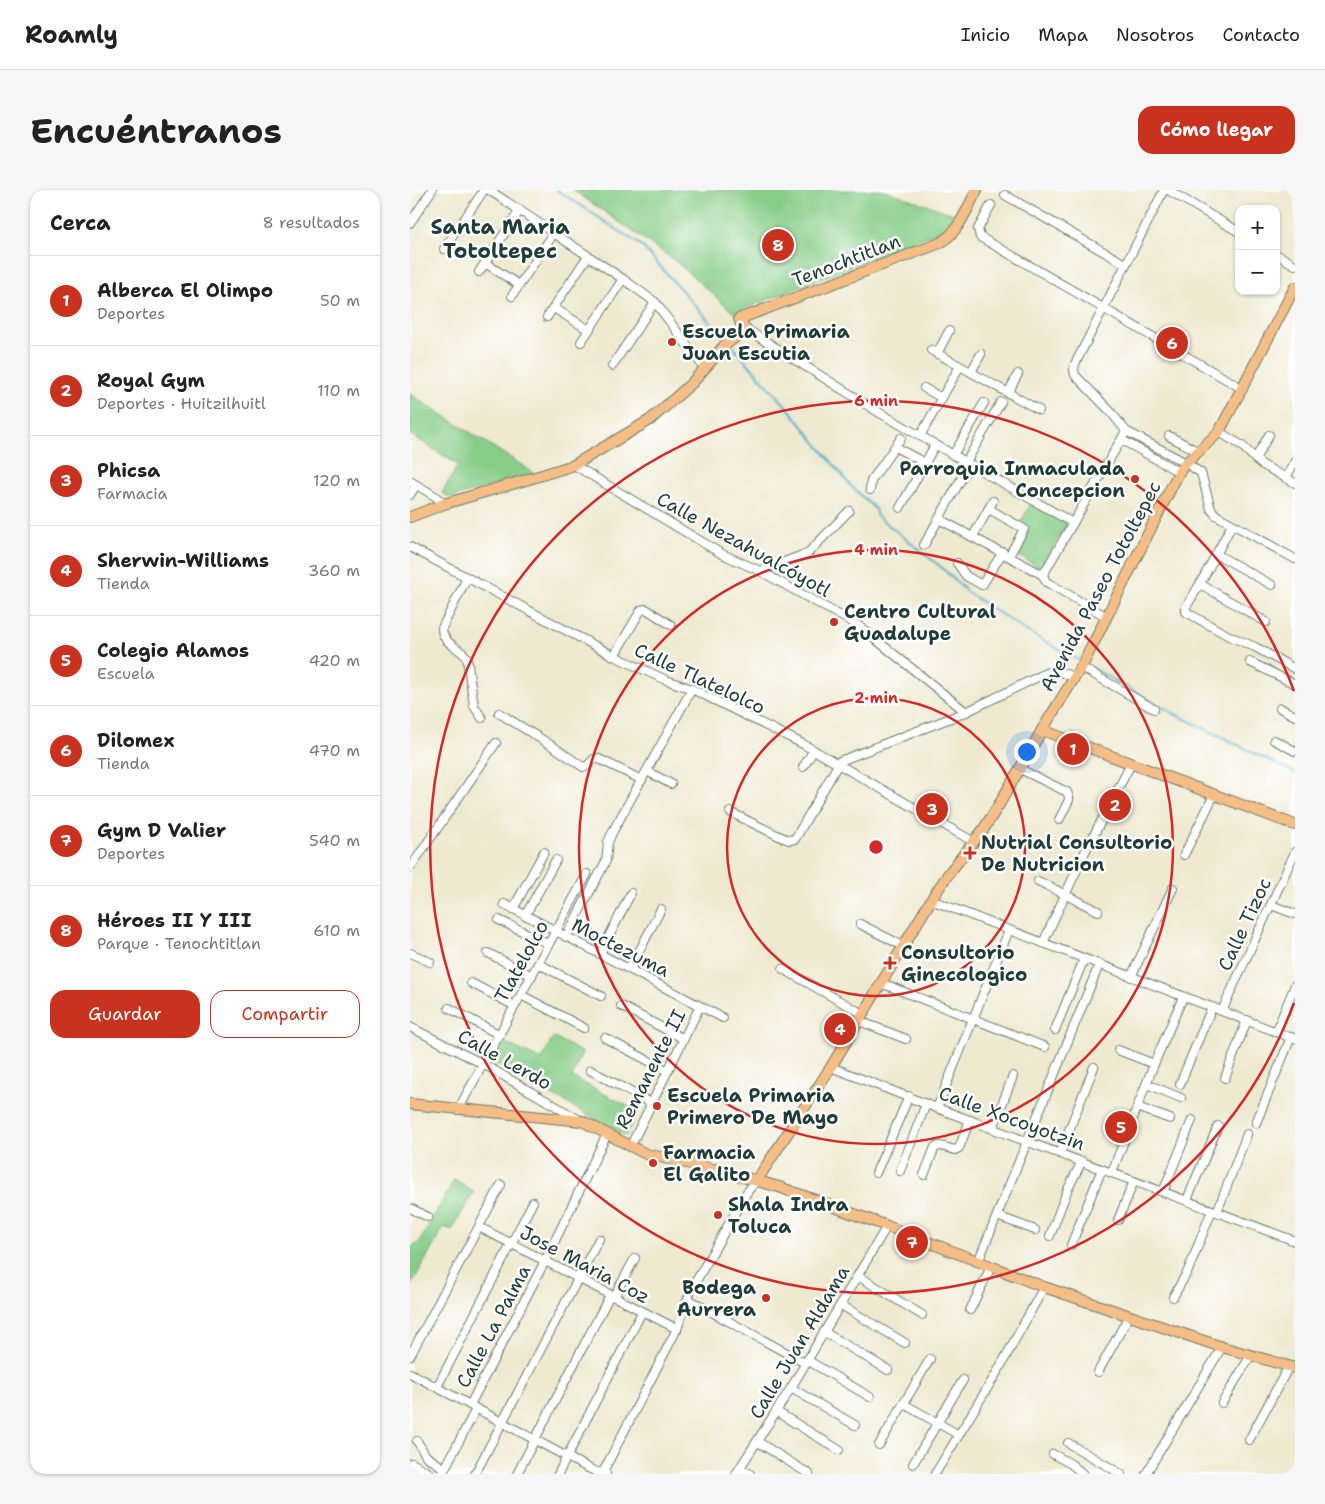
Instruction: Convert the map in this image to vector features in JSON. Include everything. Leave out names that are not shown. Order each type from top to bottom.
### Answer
[{"type":"main road","name":"Tenochtitlan","points":[[410,517],[444,504],[574,464],[650,420],[692,383],[728,343],[742,324],[940,243],[956,230],[977,190]]},
{"type":"main road","name":"Avenida Paseo Totoltepec","points":[[757,1180],[831,1067],[930,900],[997,808],[1082,664],[1179,472],[1186,463],[1220,432],[1295,287]]},
{"type":"main road","points":[[1042,730],[1295,825]]},
{"type":"main road","points":[[410,1104],[582,1121],[630,1146],[658,1157],[757,1180],[888,1226],[1044,1287],[1222,1347],[1292,1367]]},
{"type":"street","points":[[410,223],[432,190]]},
{"type":"street","points":[[444,249],[484,190]]},
{"type":"street","points":[[489,190],[655,302],[705,369]]},
{"type":"street","points":[[1164,190],[1125,264],[1074,370],[1078,379],[1110,411],[1126,431],[1186,463],[1203,476],[1212,512],[1295,560]]},
{"type":"street","points":[[1168,190],[1235,230]]},
{"type":"street","points":[[1004,195],[1125,264]]},
{"type":"street","points":[[991,205],[978,229],[980,237],[1242,389]]},
{"type":"street","points":[[479,272],[520,210]]},
{"type":"street","points":[[512,296],[554,233]]},
{"type":"street","points":[[548,317],[588,256]]},
{"type":"street","points":[[1280,256],[1295,264]]},
{"type":"street","points":[[485,263],[520,285]]},
{"type":"street","points":[[581,342],[623,279]]},
{"type":"street","points":[[612,366],[655,302]]},
{"type":"street","points":[[554,308],[589,330]]},
{"type":"street","points":[[742,324],[920,436],[1073,523]]},
{"type":"street","points":[[949,331],[934,352],[1040,410]]},
{"type":"street","points":[[971,372],[981,354]]},
{"type":"street","points":[[920,436],[960,366]]},
{"type":"street","points":[[1008,392],[1018,374]]},
{"type":"street","points":[[924,388],[942,398]]},
{"type":"street","points":[[966,462],[1001,402]]},
{"type":"street","points":[[953,455],[984,403]]},
{"type":"street","points":[[1043,575],[1126,431]]},
{"type":"street","points":[[1220,432],[1241,444],[1261,464],[1295,483]]},
{"type":"street","points":[[1255,459],[1269,435]]},
{"type":"street","points":[[1169,436],[1199,452]]},
{"type":"street","points":[[870,490],[871,481],[901,438]]},
{"type":"street","points":[[1122,440],[1179,472]]},
{"type":"street","points":[[900,508],[935,445]]},
{"type":"street","points":[[894,447],[925,463]]},
{"type":"street","points":[[1286,478],[1295,461]]},
{"type":"street","name":"Calle Nezahualcóyotl","points":[[574,464],[730,558],[760,571],[859,626],[966,712]]},
{"type":"street","points":[[924,545],[964,474]]},
{"type":"street","points":[[410,495],[413,483],[435,496],[444,504]]},
{"type":"street","points":[[973,536],[993,501]]},
{"type":"street","points":[[957,563],[966,576],[982,585],[1024,529],[989,509]]},
{"type":"street","points":[[760,571],[808,553],[849,511]]},
{"type":"street","points":[[939,519],[1043,575],[1046,582],[1106,616]]},
{"type":"street","points":[[1232,525],[1201,584],[1186,606],[1186,612],[1229,636],[1255,646],[1295,669]]},
{"type":"street","name":"Calle Tlatelolco","points":[[410,547],[614,656],[666,680],[692,689],[814,750],[974,842]]},
{"type":"street","points":[[1216,554],[1272,585]]},
{"type":"street","points":[[467,578],[442,628],[442,633],[447,642],[465,654],[467,658],[474,706],[482,718]]},
{"type":"street","points":[[1201,584],[1266,622]]},
{"type":"street","points":[[614,656],[641,610],[646,609],[671,625]]},
{"type":"street","points":[[1250,662],[1295,684]]},
{"type":"street","points":[[1082,664],[1154,709]]},
{"type":"street","points":[[730,812],[781,837],[790,840],[795,839],[842,760],[966,712],[1048,672],[1059,671],[1074,678]]},
{"type":"street","points":[[566,937],[606,861],[608,842],[613,832],[692,689]]},
{"type":"street","points":[[1280,708],[1295,716]]},
{"type":"street","points":[[499,713],[583,767],[597,758],[642,780]]},
{"type":"street","points":[[1274,740],[1295,751]]},
{"type":"street","points":[[410,868],[496,744]]},
{"type":"street","points":[[803,768],[814,750]]},
{"type":"street","points":[[1043,943],[1106,809],[1131,764]]},
{"type":"street","points":[[1020,769],[1067,792],[1069,800],[1059,820]]},
{"type":"street","points":[[647,771],[671,784]]},
{"type":"street","points":[[1184,855],[1214,795]]},
{"type":"street","points":[[513,909],[544,852]]},
{"type":"street","name":"Calle Tizoc","points":[[1222,1011],[1271,904],[1291,869],[1295,852]]},
{"type":"street","points":[[525,916],[556,860]]},
{"type":"street","name":"Tlatelolco","points":[[458,1110],[539,964],[586,874]]},
{"type":"street","points":[[1038,881],[1098,911]]},
{"type":"street","points":[[1132,977],[1173,888]]},
{"type":"street","points":[[600,954],[631,893]]},
{"type":"street","points":[[930,900],[1293,1038],[1256,1123]]},
{"type":"street","name":"Moctezuma","points":[[504,904],[723,1018]]},
{"type":"street","points":[[1271,904],[1295,914]]},
{"type":"street","points":[[630,969],[661,909]]},
{"type":"street","points":[[499,920],[549,944]]},
{"type":"street","points":[[860,924],[903,946]]},
{"type":"street","points":[[937,1108],[1009,930]]},
{"type":"street","points":[[410,953],[430,962]]},
{"type":"street","points":[[488,953],[532,976]]},
{"type":"street","points":[[1055,1030],[1084,959]]},
{"type":"street","points":[[539,964],[601,996]]},
{"type":"street","points":[[978,1262],[1026,1141],[1064,1055],[1099,964]]},
{"type":"street","points":[[783,969],[861,1017],[906,1039]]},
{"type":"street","points":[[471,983],[515,1006]]},
{"type":"street","points":[[881,983],[1046,1047]]},
{"type":"street","points":[[1276,1032],[1295,985]]},
{"type":"street","points":[[521,995],[584,1028]]},
{"type":"street","points":[[1112,1172],[1154,1064],[1184,997]]},
{"type":"street","points":[[621,1006],[684,1039]]},
{"type":"street","name":"Remanente II","points":[[630,1146],[700,1006]]},
{"type":"street","points":[[1180,1084],[1212,1007]]},
{"type":"street","points":[[449,1008],[500,1035]]},
{"type":"street","points":[[1225,1078],[1247,1020]]},
{"type":"street","name":"Calle Lerdo","points":[[410,1026],[483,1064],[582,1121]]},
{"type":"street","points":[[605,1038],[668,1071]]},
{"type":"street","points":[[1118,1050],[1154,1064]]},
{"type":"street","name":"Calle Xocoyotzin","points":[[831,1067],[1295,1241]]},
{"type":"street","points":[[1060,1153],[1094,1067]]},
{"type":"street","points":[[590,1070],[652,1103]]},
{"type":"street","points":[[993,1128],[1013,1076]]},
{"type":"street","points":[[1147,1084],[1181,1098]]},
{"type":"street","points":[[876,1173],[909,1096]]},
{"type":"street","points":[[900,1171],[926,1104]]},
{"type":"street","points":[[1137,1107],[1170,1118]]},
{"type":"street","points":[[924,1175],[935,1147],[941,1146],[955,1150],[959,1148],[970,1120]]},
{"type":"street","points":[[1163,1192],[1192,1120]]},
{"type":"street","points":[[1187,1200],[1218,1126]]},
{"type":"street","name":"Calle La Palma","points":[[444,1472],[473,1407],[607,1134]]},
{"type":"street","points":[[1173,1297],[1178,1285],[1188,1271],[1247,1134]]},
{"type":"street","points":[[1050,1236],[1082,1161]]},
{"type":"street","points":[[1071,1245],[1102,1169]]},
{"type":"street","points":[[410,1373],[503,1424],[603,1474],[676,1329],[691,1290],[747,1192],[757,1180]]},
{"type":"street","points":[[1118,1220],[1134,1181]]},
{"type":"street","points":[[410,1356],[501,1185]]},
{"type":"street","points":[[437,1387],[532,1202]]},
{"type":"street","points":[[410,1208],[428,1217]]},
{"type":"street","points":[[997,1216],[1034,1230]]},
{"type":"street","name":"Jose Maria Coz","points":[[480,1226],[676,1329]]},
{"type":"street","name":"Calle Juan Aldama","points":[[738,1471],[777,1412],[888,1226]]},
{"type":"street","points":[[475,1474],[599,1239]]},
{"type":"street","points":[[517,1474],[612,1296],[635,1258]]},
{"type":"street","points":[[970,1310],[991,1267]]},
{"type":"street","points":[[858,1276],[922,1315]]},
{"type":"street","points":[[935,1474],[1004,1361],[1044,1287]]},
{"type":"street","points":[[688,1299],[870,1397]]},
{"type":"street","points":[[841,1305],[904,1343]]},
{"type":"street","points":[[558,1474],[642,1312]]},
{"type":"street","points":[[1098,1372],[1129,1316]]},
{"type":"street","points":[[824,1332],[888,1370]]},
{"type":"street","points":[[1146,1474],[1222,1347]]},
{"type":"street","points":[[1222,1403],[1251,1355]]},
{"type":"street","points":[[879,1445],[930,1359]]},
{"type":"street","points":[[1248,1440],[1292,1367]]},
{"type":"street","points":[[913,1464],[963,1380]]},
{"type":"street","points":[[791,1388],[854,1426]]},
{"type":"street","points":[[904,1404],[959,1435]]},
{"type":"street","points":[[777,1412],[840,1450]]},
{"type":"street","points":[[417,1441],[426,1456],[444,1472]]},
{"type":"street","points":[[758,1442],[809,1474]]},
{"type":"street","points":[[1068,1443],[1121,1474]]},
{"type":"street","points":[[1053,1454],[1072,1464],[1083,1474]]},
{"type":"street","points":[[412,1463],[432,1474]]},
{"type":"street","points":[[738,1471],[750,1474]]},
{"type":"green space","points":[[573,190],[883,190],[954,214],[940,231],[734,313],[674,260]]},
{"type":"green space","points":[[410,394],[534,473],[450,498],[442,493],[458,465],[410,434]]},
{"type":"green space","points":[[1031,503],[1067,523],[1041,568],[1015,554],[1028,531],[1021,522]]},
{"type":"green space","points":[[553,1037],[582,1052],[572,1077],[637,1111],[626,1136],[491,1061],[501,1041],[542,1060]]},
{"type":"green space","points":[[454,1180],[474,1191],[452,1230],[444,1227],[410,1287],[410,1248],[419,1243]]},
{"type":"waterway","points":[[557,190],[642,246],[727,341]]},
{"type":"waterway","points":[[732,346],[788,408],[850,485],[875,509],[877,516],[941,567],[967,592],[1028,632],[1080,661]]},
{"type":"waterway","points":[[1087,665],[1175,714],[1295,773]]},
{"type":"place","name":"Héroes II Y III","points":[[778,245]]},
{"type":"place","name":"Escuela Primaria Juan Escutia","points":[[672,342]]},
{"type":"place","name":"Dilomex","points":[[1172,343]]},
{"type":"place","name":"Parroquia Inmaculada Concepcion","points":[[1135,479]]},
{"type":"place","name":"Centro Cultural Guadalupe","points":[[834,622]]},
{"type":"place","name":"Alberca El Olimpo","points":[[1073,749]]},
{"type":"place","name":"Royal Gym","points":[[1115,805]]},
{"type":"place","name":"Phicsa","points":[[932,809]]},
{"type":"place","name":"Nutrial Consultorio De Nutricion","points":[[970,853]]},
{"type":"place","name":"Consultorio Ginecologico","points":[[890,963]]},
{"type":"place","name":"Sherwin-Williams","points":[[840,1029]]},
{"type":"place","name":"Escuela Primaria Primero De Mayo","points":[[657,1106]]},
{"type":"place","name":"Colegio Alamos","points":[[1121,1127]]},
{"type":"place","name":"Farmacia El Galito","points":[[653,1163]]},
{"type":"place","name":"Shala Indra Toluca","points":[[718,1215]]},
{"type":"place","name":"Gym D Valier","points":[[912,1242]]},
{"type":"place","name":"Bodega Aurrera","points":[[766,1298]]},
{"type":"district","name":"Santa Maria Totoltepec","points":[[500,239]]}]
